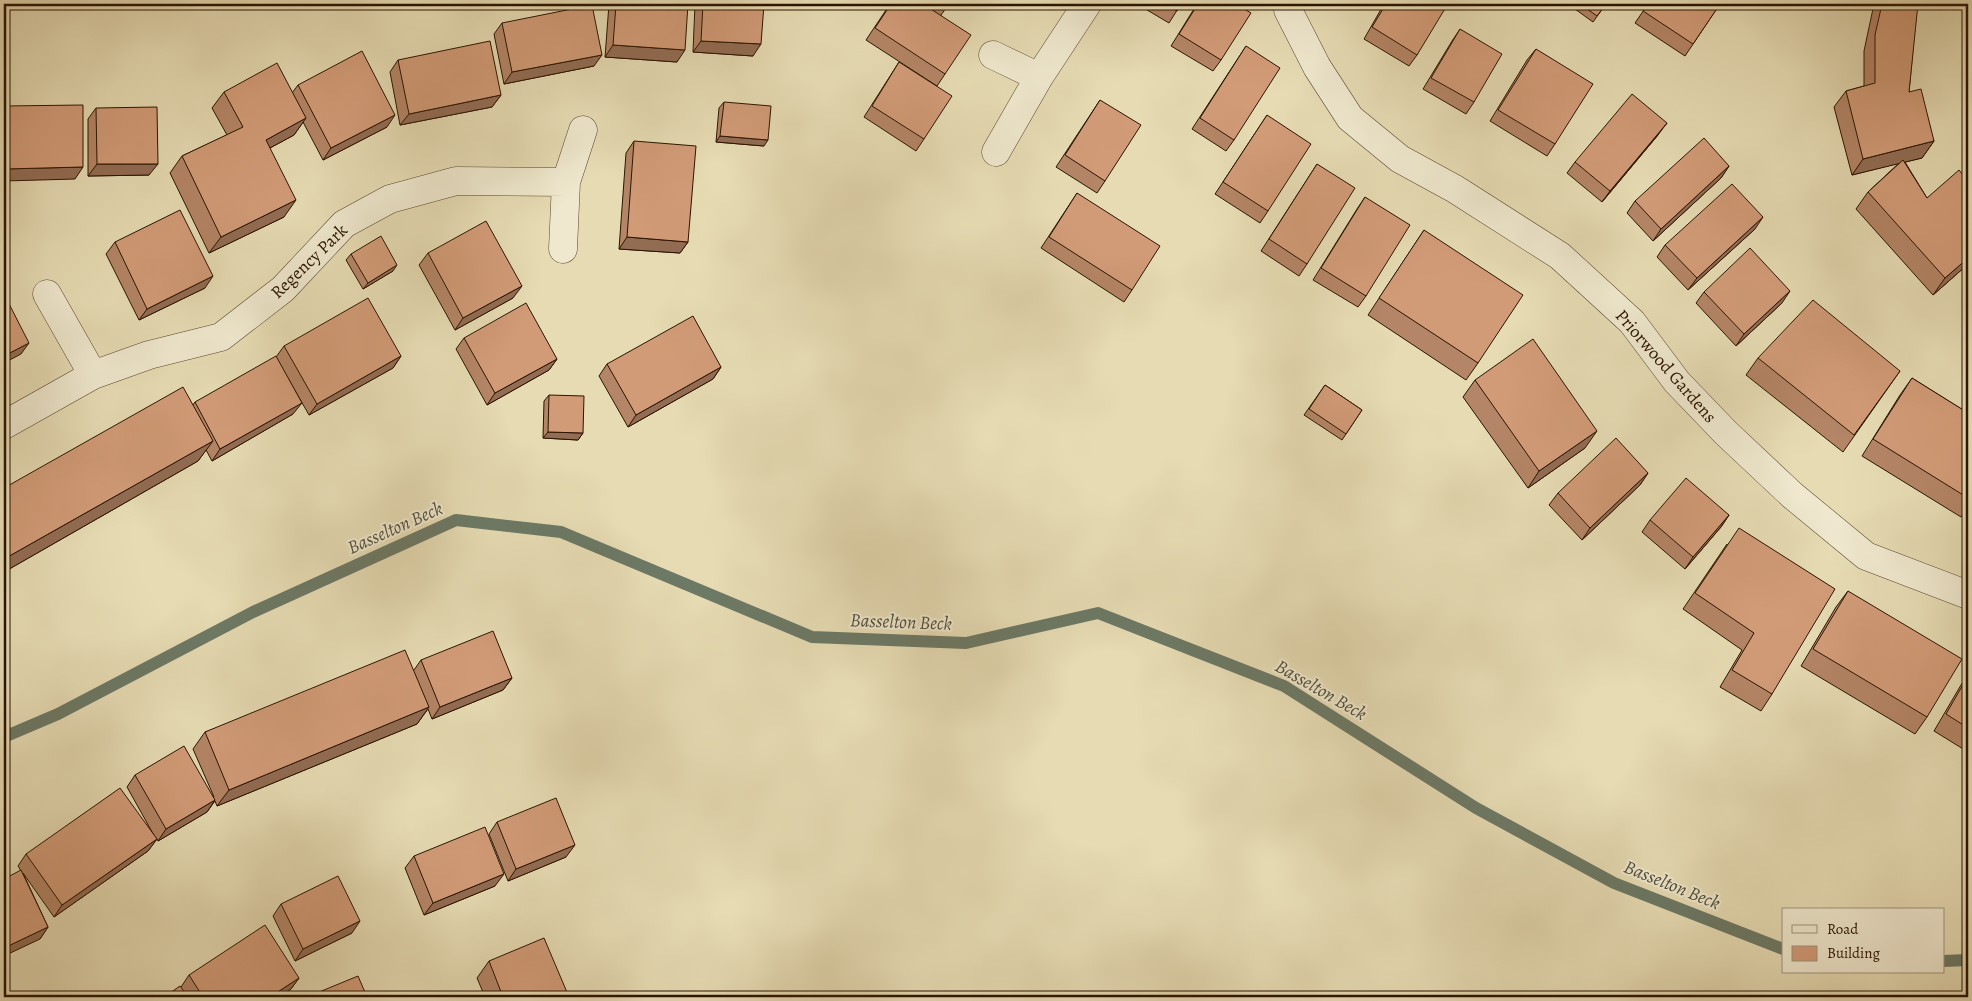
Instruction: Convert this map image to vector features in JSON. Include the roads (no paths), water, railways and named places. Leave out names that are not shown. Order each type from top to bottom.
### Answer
[{"type":"street","points":[[996,152],[1039,77],[1087,4]]},
{"type":"street","name":"Priorwood Gardens","points":[[1288,4],[1288,10],[1317,67],[1350,118],[1400,159],[1455,189],[1560,256],[1632,322],[1677,382],[1726,434],[1792,495],[1866,556],[1968,595]]},
{"type":"street","points":[[993,55],[1039,77]]},
{"type":"street","points":[[563,249],[566,182],[583,130]]},
{"type":"street","name":"Regency Park","points":[[4,425],[93,375],[150,355],[221,337],[283,289],[344,224],[390,199],[456,181],[566,182]]},
{"type":"street","points":[[47,294],[93,375]]},
{"type":"waterway","name":"Basselton Beck","points":[[4,737],[58,714],[253,612],[456,520],[561,532],[812,637],[966,643],[1098,613],[1284,686],[1476,808],[1614,883],[1782,949]]},
{"type":"waterway","name":"Basselton Beck","points":[[1944,961],[1968,960]]}]
